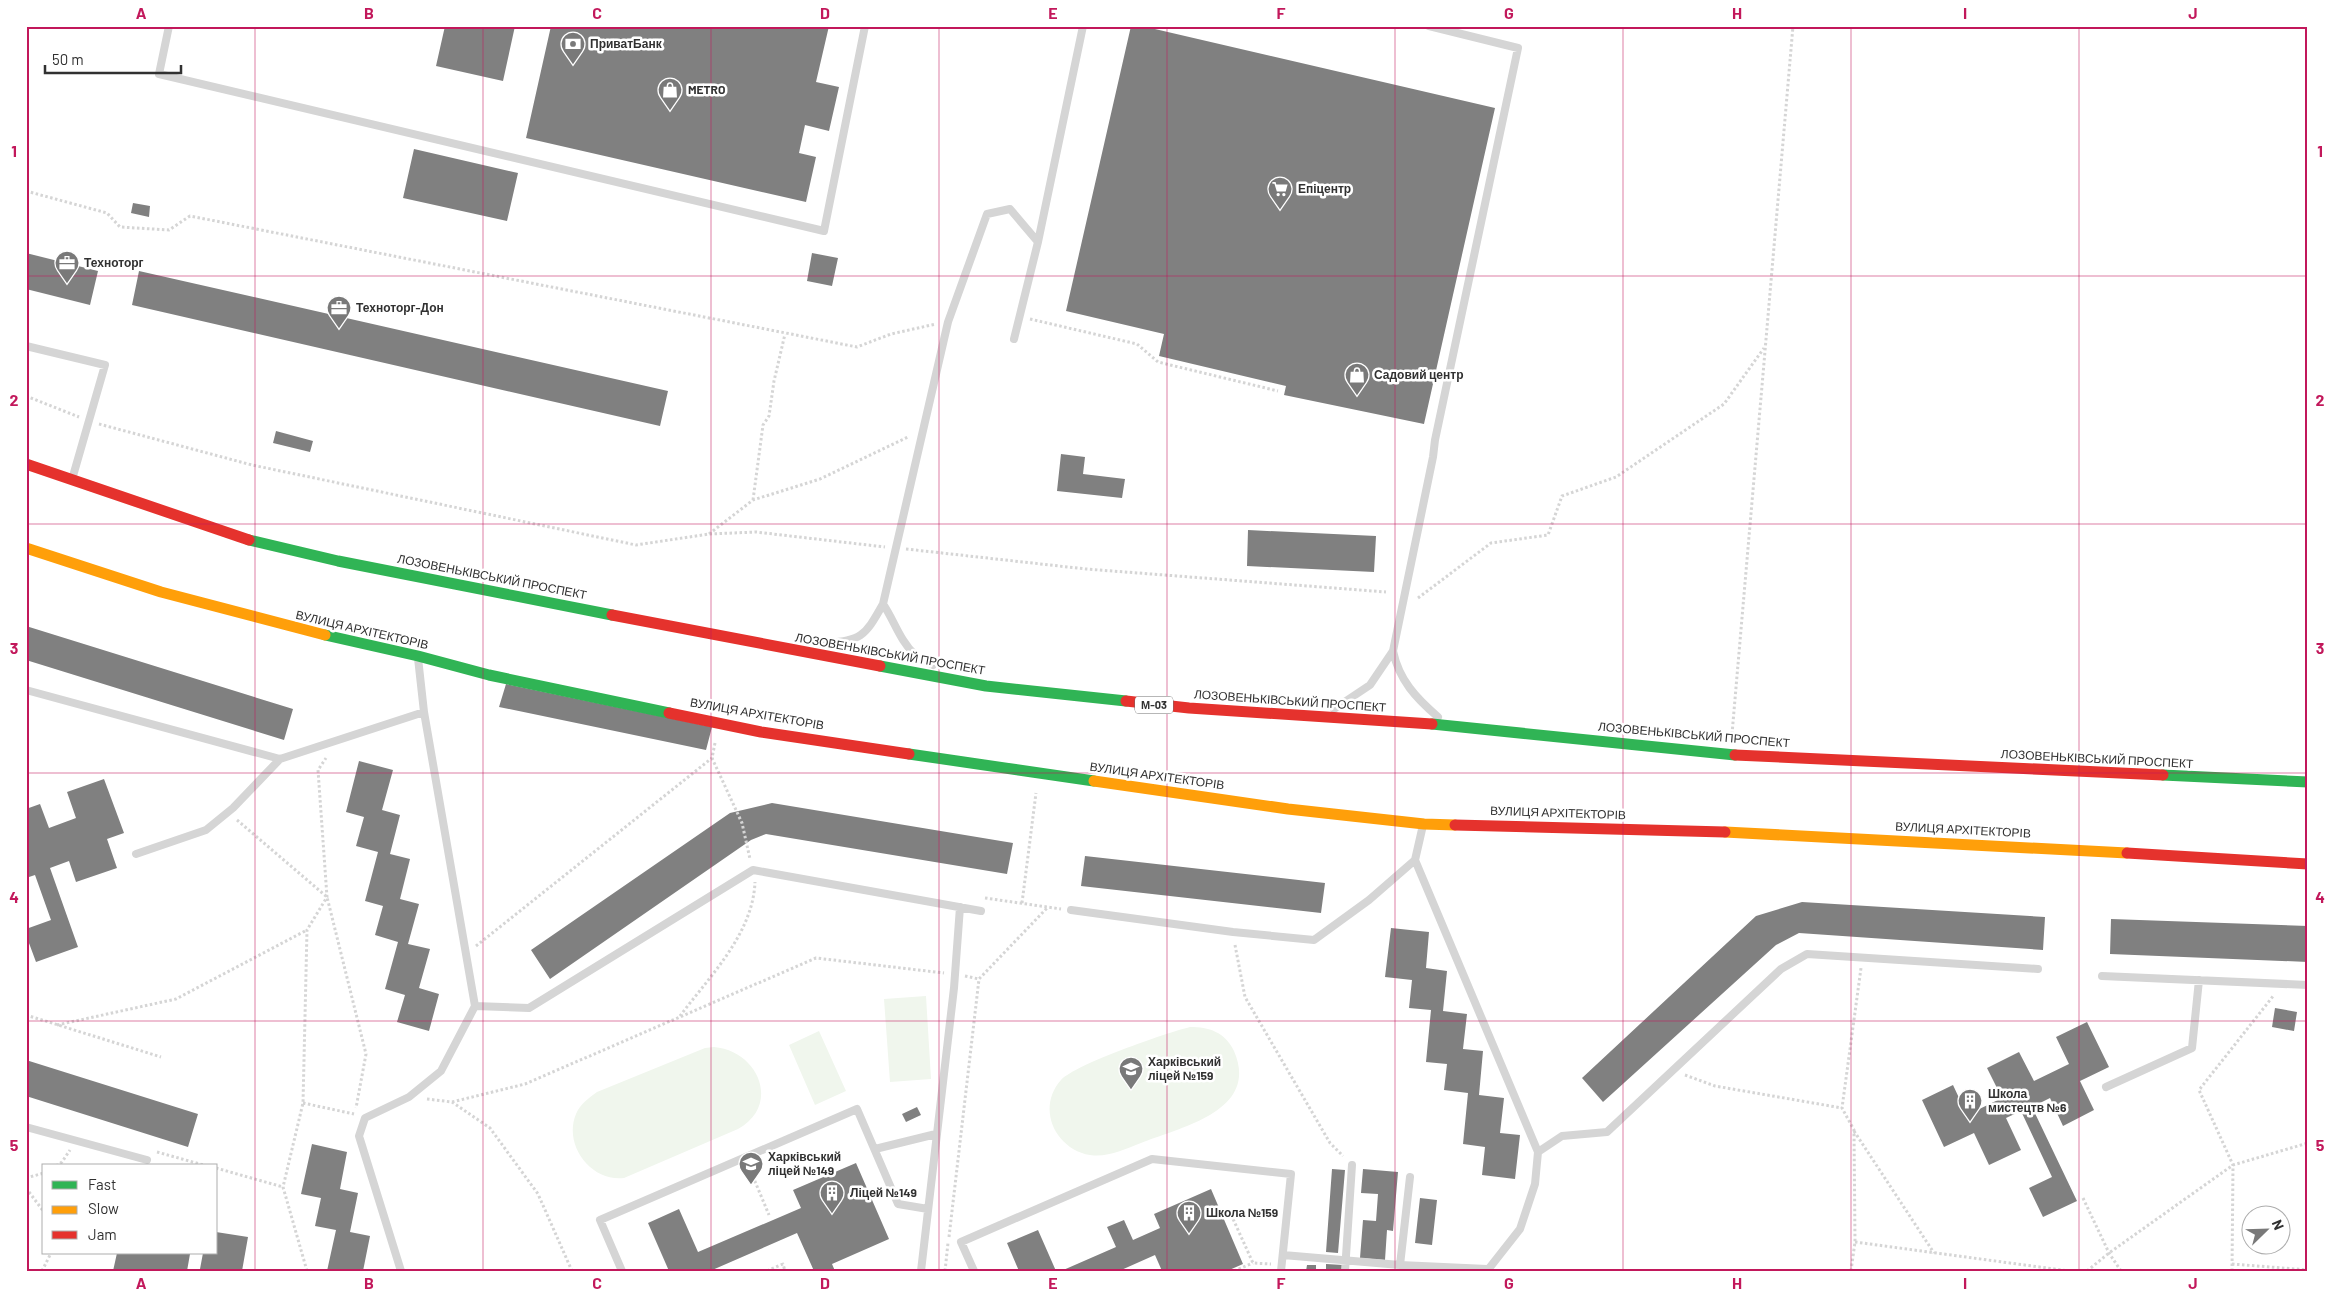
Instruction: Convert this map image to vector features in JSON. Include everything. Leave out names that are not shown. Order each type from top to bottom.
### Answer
[{"type":"main road","name":"ЛОЗОВЕНЬКІВСЬКИЙ ПРОСПЕКТ","points":[[26,464],[260,544],[925,676],[1068,696],[1319,718],[1447,724],[1730,755],[2308,782]]},
{"type":"main road","name":"ВУЛИЦЯ АРХІТЕКТОРІВ","points":[[26,548],[161,592],[291,628],[418,656],[489,675],[761,732],[1288,809],[1424,824],[1777,833],[2308,864]]},
{"type":"lane","points":[[169,26],[160,74],[824,231],[865,26]]},
{"type":"lane","points":[[1014,339],[1038,242],[1083,26]]},
{"type":"lane","points":[[1319,718],[1370,685],[1382,670],[1393,651],[1435,440],[1518,48],[1429,26]]},
{"type":"lane","points":[[812,642],[821,644],[855,640],[869,629],[883,604],[948,322],[987,214],[1010,210],[1038,242]]},
{"type":"lane","points":[[26,346],[105,365],[72,480]]},
{"type":"lane","points":[[883,604],[893,618],[899,633],[916,656],[938,667]]},
{"type":"lane","points":[[724,637],[739,631],[766,635]]},
{"type":"lane","points":[[1393,651],[1399,673],[1407,687],[1447,724]]},
{"type":"lane","points":[[401,1271],[359,1136],[365,1118],[409,1097],[441,1071],[475,1006],[424,712],[418,656]]},
{"type":"lane","points":[[1036,682],[1068,696]]},
{"type":"lane","points":[[26,690],[280,759]]},
{"type":"lane","points":[[136,854],[206,830],[233,808],[280,759],[424,712]]},
{"type":"lane","points":[[1072,910],[1233,932],[1314,940],[1369,900],[1415,860],[1424,824]]},
{"type":"lane","points":[[1283,1255],[1487,1270],[1520,1229],[1535,1184],[1538,1152],[1415,860]]},
{"type":"lane","points":[[475,1006],[529,1008],[753,870],[981,911]]},
{"type":"lane","points":[[921,1271],[954,988],[960,908]]},
{"type":"lane","points":[[1538,1152],[1562,1136],[1606,1132],[1781,969],[1807,954],[2038,969]]},
{"type":"lane","points":[[2102,976],[2308,985]]},
{"type":"lane","points":[[2106,1087],[2192,1048],[2199,980]]},
{"type":"lane","points":[[622,1271],[600,1220],[857,1109],[898,1204],[928,1209]]},
{"type":"lane","points":[[26,1127],[147,1160]]},
{"type":"lane","points":[[875,1149],[936,1134]]},
{"type":"lane","points":[[974,1271],[961,1242],[1152,1158],[1291,1174],[1282,1267]]},
{"type":"lane","points":[[1345,1271],[1352,1165]]},
{"type":"lane","points":[[1400,1265],[1410,1177]]},
{"type":"path","points":[[1730,755],[1793,26]]},
{"type":"path","points":[[26,191],[107,213],[120,227],[169,230],[190,216],[857,347],[891,334],[948,322]]},
{"type":"path","points":[[1027,319],[1137,344],[1158,362],[1278,391]]},
{"type":"path","points":[[753,500],[764,425],[769,416],[774,381],[785,334]]},
{"type":"path","points":[[1415,603],[1420,596],[1491,543],[1548,535],[1562,496],[1616,477],[1724,404],[1765,348]]},
{"type":"path","points":[[26,396],[89,421],[252,465],[636,545],[709,534],[756,532],[1086,569],[1386,592]]},
{"type":"path","points":[[709,534],[753,500],[820,479],[923,430]]},
{"type":"path","points":[[679,1017],[738,938],[748,916],[755,884],[742,823],[712,758],[720,723]]},
{"type":"path","points":[[337,740],[318,770],[327,897],[366,1054],[355,1114]]},
{"type":"path","points":[[466,955],[712,758]]},
{"type":"path","points":[[1022,903],[1038,772]]},
{"type":"path","points":[[233,808],[238,822],[327,897]]},
{"type":"path","points":[[307,1271],[283,1187],[303,1103],[307,930],[327,897]]},
{"type":"path","points":[[981,911],[983,898],[1072,910]]},
{"type":"path","points":[[945,1270],[980,979],[1048,907]]},
{"type":"path","points":[[57,1025],[176,999],[307,930]]},
{"type":"path","points":[[1233,932],[1245,997],[1330,1143],[1352,1165]]},
{"type":"path","points":[[409,1097],[452,1102],[525,1084],[816,958],[954,974],[980,979]]},
{"type":"path","points":[[1862,958],[1842,1108],[1854,1130],[1934,1252]]},
{"type":"path","points":[[2232,1271],[2233,1165],[2199,1090],[2283,984]]},
{"type":"path","points":[[26,1015],[161,1056]]},
{"type":"path","points":[[1672,1071],[1715,1086],[1842,1108]]},
{"type":"path","points":[[452,1102],[490,1128],[538,1194],[572,1271]]},
{"type":"path","points":[[303,1103],[355,1114],[365,1118]]},
{"type":"path","points":[[1851,1271],[1855,1242],[1854,1130]]},
{"type":"path","points":[[59,1164],[76,1142]]},
{"type":"path","points":[[2087,1271],[2109,1253],[2233,1165],[2308,1143]]},
{"type":"path","points":[[147,1160],[149,1150],[199,1164]]},
{"type":"path","points":[[745,1157],[768,1215]]},
{"type":"path","points":[[218,1169],[283,1187]]},
{"type":"path","points":[[26,1178],[42,1174]]},
{"type":"path","points":[[26,1188],[42,1209]]},
{"type":"path","points":[[2084,1198],[2109,1253],[2121,1271]]},
{"type":"path","points":[[1229,1210],[1252,1263]]},
{"type":"path","points":[[1855,1242],[2069,1271]]},
{"type":"path","points":[[42,1271],[50,1254]]},
{"type":"path","points":[[1234,1271],[1252,1263],[1282,1267]]},
{"type":"path","points":[[767,1271],[782,1264],[785,1271]]},
{"type":"path","points":[[2232,1264],[2308,1270]]},
{"type":"shaded area","points":[[926,996],[931,1079],[890,1082],[884,999]]},
{"type":"shaded area","points":[[1190,1027],[1204,1028],[1216,1032],[1226,1039],[1234,1051],[1239,1072],[1236,1088],[1227,1102],[1212,1114],[1195,1123],[1109,1154],[1090,1155],[1067,1145],[1053,1126],[1050,1114],[1050,1103],[1054,1091],[1061,1080],[1070,1073],[1102,1058]]},
{"type":"shaded area","points":[[819,1031],[846,1091],[815,1105],[789,1045]]},
{"type":"shaded area","points":[[714,1047],[730,1051],[743,1058],[753,1068],[759,1080],[761,1094],[759,1107],[751,1119],[738,1129],[624,1178],[612,1178],[591,1168],[577,1149],[573,1138],[576,1114],[582,1104],[597,1092],[705,1048]]},
{"type":"building","points":[[445,26],[515,26],[503,81],[436,66]]},
{"type":"building","name":"METRO","points":[[551,26],[829,26],[816,82],[839,87],[829,131],[805,125],[799,153],[816,157],[806,202],[526,138]]},
{"type":"building","name":"Епіцентр","points":[[1131,26],[1142,26],[1495,108],[1424,424],[1284,395],[1286,386],[1159,356],[1164,334],[1066,311]]},
{"type":"building","points":[[414,149],[518,173],[507,221],[403,198]]},
{"type":"building","points":[[133,203],[150,206],[149,217],[131,213]]},
{"type":"building","points":[[26,253],[98,271],[90,305],[26,289]]},
{"type":"building","points":[[812,253],[838,258],[832,286],[807,281]]},
{"type":"building","points":[[139,271],[668,391],[660,426],[132,305]]},
{"type":"building","points":[[276,431],[313,441],[310,452],[273,443]]},
{"type":"building","points":[[1061,454],[1085,457],[1083,474],[1125,479],[1122,498],[1057,491]]},
{"type":"building","points":[[1248,530],[1376,536],[1374,572],[1247,566]]},
{"type":"building","points":[[26,626],[293,709],[284,740],[26,660]]},
{"type":"building","points":[[506,684],[712,727],[706,750],[499,707]]},
{"type":"building","points":[[359,761],[393,770],[382,810],[400,815],[390,854],[410,859],[400,899],[419,904],[408,944],[430,949],[419,988],[439,994],[429,1031],[397,1022],[405,995],[385,989],[398,942],[375,935],[383,906],[365,901],[378,852],[356,846],[364,817],[346,812]]},
{"type":"building","points":[[104,779],[124,833],[107,839],[117,868],[76,882],[69,861],[50,868],[78,947],[36,962],[26,935],[26,929],[51,920],[35,875],[26,878],[26,809],[40,804],[49,828],[76,818],[67,792]]},
{"type":"building","points":[[772,803],[1013,843],[1007,874],[766,834],[751,840],[550,979],[531,950],[730,813]]},
{"type":"building","points":[[1085,856],[1325,883],[1321,913],[1081,886]]},
{"type":"building","points":[[1802,902],[2045,917],[2043,950],[1799,933],[1776,945],[1603,1102],[1582,1078],[1756,916]]},
{"type":"building","points":[[2111,919],[2308,926],[2308,962],[2110,954]]},
{"type":"building","points":[[1391,928],[1429,932],[1426,968],[1447,971],[1443,1011],[1467,1014],[1463,1049],[1483,1051],[1479,1095],[1504,1098],[1500,1133],[1520,1135],[1515,1179],[1482,1175],[1485,1147],[1463,1144],[1468,1093],[1444,1090],[1447,1064],[1426,1062],[1431,1010],[1409,1008],[1412,980],[1385,977]]},
{"type":"building","points":[[2275,1008],[2297,1012],[2294,1031],[2272,1027]]},
{"type":"building","name":"Школа мистецтв №6","points":[[2087,1022],[2109,1067],[2080,1081],[2094,1110],[2063,1126],[2050,1098],[2032,1107],[2077,1201],[2043,1217],[2029,1188],[2052,1177],[2021,1111],[2006,1118],[2021,1150],[1989,1165],[1974,1133],[1944,1147],[1922,1100],[1953,1085],[1967,1115],[2002,1098],[1987,1068],[2019,1052],[2034,1081],[2069,1064],[2056,1037]]},
{"type":"building","points":[[26,1060],[198,1114],[188,1147],[26,1096]]},
{"type":"building","points":[[917,1107],[921,1115],[906,1122],[902,1114]]},
{"type":"building","points":[[312,1144],[347,1152],[340,1189],[358,1193],[350,1232],[370,1236],[363,1271],[327,1271],[336,1230],[315,1226],[321,1198],[301,1194]]},
{"type":"building","name":"Ліцей №149","points":[[856,1163],[889,1239],[832,1264],[835,1271],[814,1271],[797,1233],[710,1271],[669,1271],[648,1223],[679,1209],[698,1252],[801,1208],[793,1190]]},
{"type":"building","points":[[1332,1169],[1345,1170],[1338,1253],[1326,1252]]},
{"type":"building","points":[[1363,1169],[1398,1172],[1393,1231],[1387,1230],[1385,1260],[1360,1258],[1363,1220],[1376,1221],[1378,1194],[1361,1193]]},
{"type":"building","name":"Школа №159","points":[[1211,1189],[1243,1264],[1227,1271],[1162,1271],[1155,1255],[1119,1271],[1061,1271],[1116,1247],[1107,1227],[1124,1220],[1133,1240],[1160,1228],[1154,1214]]},
{"type":"building","points":[[1420,1198],[1437,1200],[1432,1245],[1415,1243]]},
{"type":"building","points":[[1038,1230],[1056,1271],[1019,1271],[1007,1243]]},
{"type":"building","points":[[218,1232],[248,1237],[242,1271],[200,1269],[203,1254],[218,1254]]},
{"type":"building","points":[[117,1254],[190,1254],[187,1271],[113,1271]]},
{"type":"building","points":[[1326,1264],[1343,1265],[1342,1271],[1326,1271]]},
{"type":"building","points":[[1307,1265],[1316,1265],[1316,1271],[1306,1271]]},
{"type":"traffic: fast","points":[[249,540],[338,561],[612,615]]},
{"type":"traffic: fast","points":[[325,635],[418,656],[489,675],[669,713]]},
{"type":"traffic: fast","points":[[880,666],[986,686],[1126,701]]},
{"type":"traffic: fast","points":[[1432,724],[1735,755]]},
{"type":"traffic: fast","points":[[909,754],[1094,781]]},
{"type":"traffic: fast","points":[[2163,775],[2308,782]]},
{"type":"traffic: slow","points":[[26,548],[161,592],[325,635]]},
{"type":"traffic: slow","points":[[1094,781],[1288,809],[1424,824],[1455,825]]},
{"type":"traffic: slow","points":[[1725,832],[2127,853]]},
{"type":"traffic: jam","points":[[26,464],[249,540]]},
{"type":"traffic: jam","points":[[612,615],[880,666]]},
{"type":"traffic: jam","points":[[1126,701],[1189,708],[1432,724]]},
{"type":"traffic: jam","points":[[669,713],[761,732],[909,754]]},
{"type":"traffic: jam","points":[[1735,755],[2163,775]]},
{"type":"traffic: jam","points":[[1455,825],[1725,832]]},
{"type":"traffic: jam","points":[[2127,853],[2308,864]]},
{"type":"place","name":"ПриватБанк","points":[[573,65]]},
{"type":"place","name":"METRO","points":[[670,111]]},
{"type":"place","name":"Епіцентр","points":[[1280,210]]},
{"type":"place","name":"Техноторг","points":[[67,284]]},
{"type":"place","name":"Техноторг-Дон","points":[[339,329]]},
{"type":"place","name":"Садовий центр","points":[[1357,396]]},
{"type":"place","name":"Харківський ліцей №159","points":[[1131,1090]]},
{"type":"place","name":"Школа мистецтв №6","points":[[1970,1122]]},
{"type":"place","name":"Харківський ліцей №149","points":[[751,1185]]},
{"type":"place","name":"Ліцей №149","points":[[832,1214]]},
{"type":"place","name":"Школа №159","points":[[1189,1234]]}]
